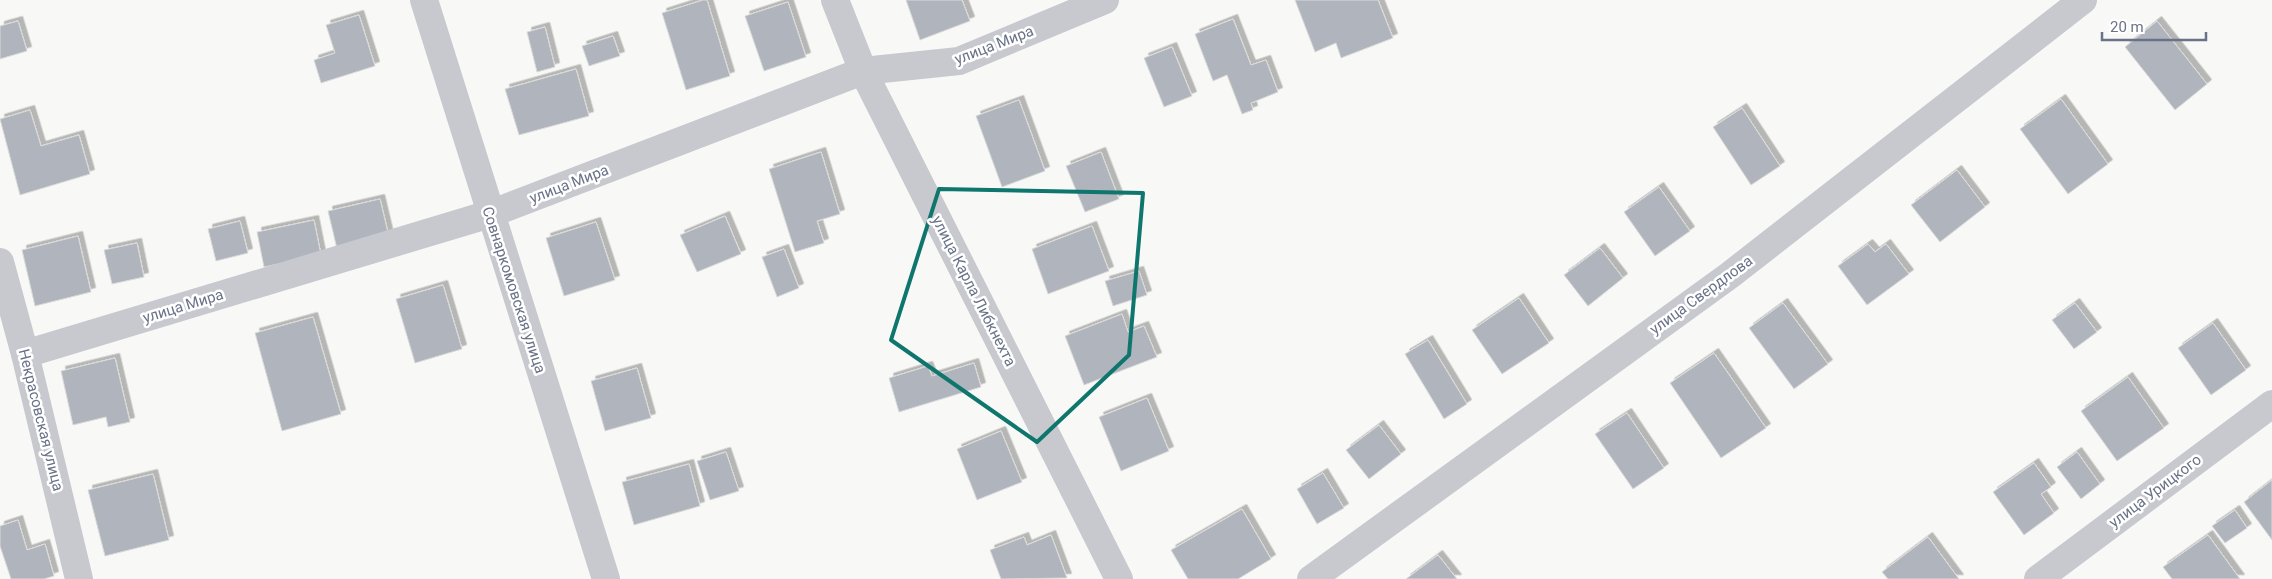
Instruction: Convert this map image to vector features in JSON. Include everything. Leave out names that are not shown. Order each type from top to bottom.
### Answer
[{"type":"street","name":"Совнаркомовская улица","points":[[424,0],[606,579]]},
{"type":"street","name":"улица Карла Либкнехта","points":[[835,0],[863,71],[1120,579]]},
{"type":"street","name":"улица Мира","points":[[25,354],[490,214],[863,71],[960,61],[1105,0]]},
{"type":"street","name":"улица Свердлова","points":[[1311,579],[1730,275],[2083,0]]},
{"type":"street","name":"Некрасовская улица","points":[[0,262],[25,354],[79,579]]},
{"type":"street","name":"улица Урицкого","points":[[2038,579],[2272,404]]},
{"type":"highlighted area","points":[[939,189],[1143,193],[1129,355],[1037,442],[891,340]]},
{"type":"building","points":[[707,0],[730,76],[686,90],[662,13]]},
{"type":"building","points":[[906,0],[962,0],[970,21],[920,40]]},
{"type":"building","points":[[1295,0],[1378,0],[1393,38],[1341,58],[1336,43],[1315,52]]},
{"type":"building","points":[[788,2],[806,57],[764,71],[745,16]]},
{"type":"building","points":[[359,15],[375,66],[321,83],[314,60],[335,53],[326,25]]},
{"type":"building","points":[[1233,19],[1251,65],[1266,60],[1278,92],[1251,103],[1253,110],[1242,114],[1227,75],[1213,81],[1195,34]]},
{"type":"building","points":[[18,21],[27,51],[0,59],[0,26]]},
{"type":"building","points":[[2157,21],[2207,84],[2175,110],[2125,47]]},
{"type":"building","points":[[545,27],[555,67],[537,72],[527,32]]},
{"type":"building","points":[[613,36],[620,56],[589,66],[582,46]]},
{"type":"building","points":[[1172,47],[1192,96],[1164,107],[1144,58]]},
{"type":"building","points":[[576,69],[589,116],[519,135],[505,89]]},
{"type":"building","points":[[2061,99],[2108,164],[2068,194],[2020,129]]},
{"type":"building","points":[[1019,100],[1045,171],[1002,187],[976,116]]},
{"type":"building","points":[[1742,108],[1780,166],[1751,185],[1713,127]]},
{"type":"building","points":[[30,110],[41,146],[79,135],[90,174],[20,195],[0,119]]},
{"type":"building","points":[[821,152],[840,214],[817,221],[824,243],[795,252],[769,169]]},
{"type":"building","points":[[1101,152],[1119,199],[1085,212],[1066,166]]},
{"type":"building","points":[[1957,170],[1985,207],[1940,242],[1911,205]]},
{"type":"building","points":[[1659,187],[1690,231],[1655,256],[1624,212]]},
{"type":"building","points":[[380,199],[389,237],[337,249],[328,211]]},
{"type":"building","points":[[725,216],[741,254],[697,272],[680,235]]},
{"type":"building","points":[[314,220],[321,255],[264,267],[257,232]]},
{"type":"building","points":[[240,221],[248,253],[216,261],[208,229]]},
{"type":"building","points":[[596,222],[615,280],[564,296],[546,238]]},
{"type":"building","points":[[1092,226],[1109,271],[1048,294],[1032,249]]},
{"type":"building","points":[[78,236],[91,292],[35,306],[22,250]]},
{"type":"building","points":[[137,243],[144,277],[112,284],[104,250]]},
{"type":"building","points":[[1868,244],[1875,252],[1886,244],[1909,274],[1867,305],[1838,266]]},
{"type":"building","points":[[1600,248],[1623,278],[1588,306],[1564,275]]},
{"type":"building","points":[[784,249],[799,288],[777,297],[762,257]]},
{"type":"building","points":[[1139,271],[1147,295],[1113,306],[1105,281]]},
{"type":"building","points":[[443,285],[462,349],[415,363],[396,299]]},
{"type":"building","points":[[1519,298],[1549,343],[1502,374],[1472,330]]},
{"type":"building","points":[[1783,303],[1828,364],[1794,389],[1749,328]]},
{"type":"building","points":[[2075,303],[2097,332],[2074,349],[2052,320]]},
{"type":"building","points":[[1122,314],[1128,332],[1144,326],[1157,357],[1084,385],[1065,336]]},
{"type":"building","points":[[313,317],[341,414],[282,431],[255,333]]},
{"type":"building","points":[[2213,323],[2246,370],[2211,395],[2178,348]]},
{"type":"building","points":[[1428,340],[1467,404],[1444,419],[1405,354]]},
{"type":"building","points":[[1714,353],[1766,428],[1721,458],[1670,383]]},
{"type":"building","points":[[115,358],[130,422],[108,427],[106,417],[73,425],[61,371]]},
{"type":"building","points":[[974,363],[981,387],[899,412],[889,378],[928,366],[932,376]]},
{"type":"building","points":[[637,368],[651,418],[605,431],[591,381]]},
{"type":"building","points":[[2128,377],[2164,428],[2117,461],[2081,411]]},
{"type":"building","points":[[1147,398],[1169,451],[1121,471],[1099,417]]},
{"type":"building","points":[[1627,413],[1664,468],[1633,489],[1595,434]]},
{"type":"building","points":[[1379,425],[1401,454],[1369,479],[1346,450]]},
{"type":"building","points":[[1001,431],[1022,482],[977,500],[957,449]]},
{"type":"building","points":[[726,452],[739,491],[710,500],[697,461]]},
{"type":"building","points":[[2077,452],[2100,484],[2081,499],[2057,467]]},
{"type":"building","points":[[2034,463],[2051,487],[2041,494],[2054,513],[2024,535],[1993,492]]},
{"type":"building","points":[[689,464],[700,506],[634,525],[622,482]]},
{"type":"building","points":[[1323,473],[1344,508],[1317,524],[1297,489]]},
{"type":"building","points":[[153,474],[169,540],[105,556],[88,490]]},
{"type":"building","points":[[2272,480],[2272,540],[2244,502]]},
{"type":"building","points":[[1242,509],[1271,559],[1238,579],[1188,579],[1171,550]]},
{"type":"building","points":[[2235,510],[2247,528],[2225,543],[2212,526]]},
{"type":"building","points":[[18,520],[27,550],[45,544],[54,576],[44,579],[11,579],[0,546],[0,526]]},
{"type":"building","points":[[1051,535],[1067,578],[1001,579],[990,550],[1024,537],[1027,545]]},
{"type":"building","points":[[2208,535],[2240,579],[2172,579],[2163,567]]},
{"type":"building","points":[[1928,537],[1959,579],[1888,579],[1882,572]]},
{"type":"building","points":[[1438,555],[1457,579],[1406,579]]}]
